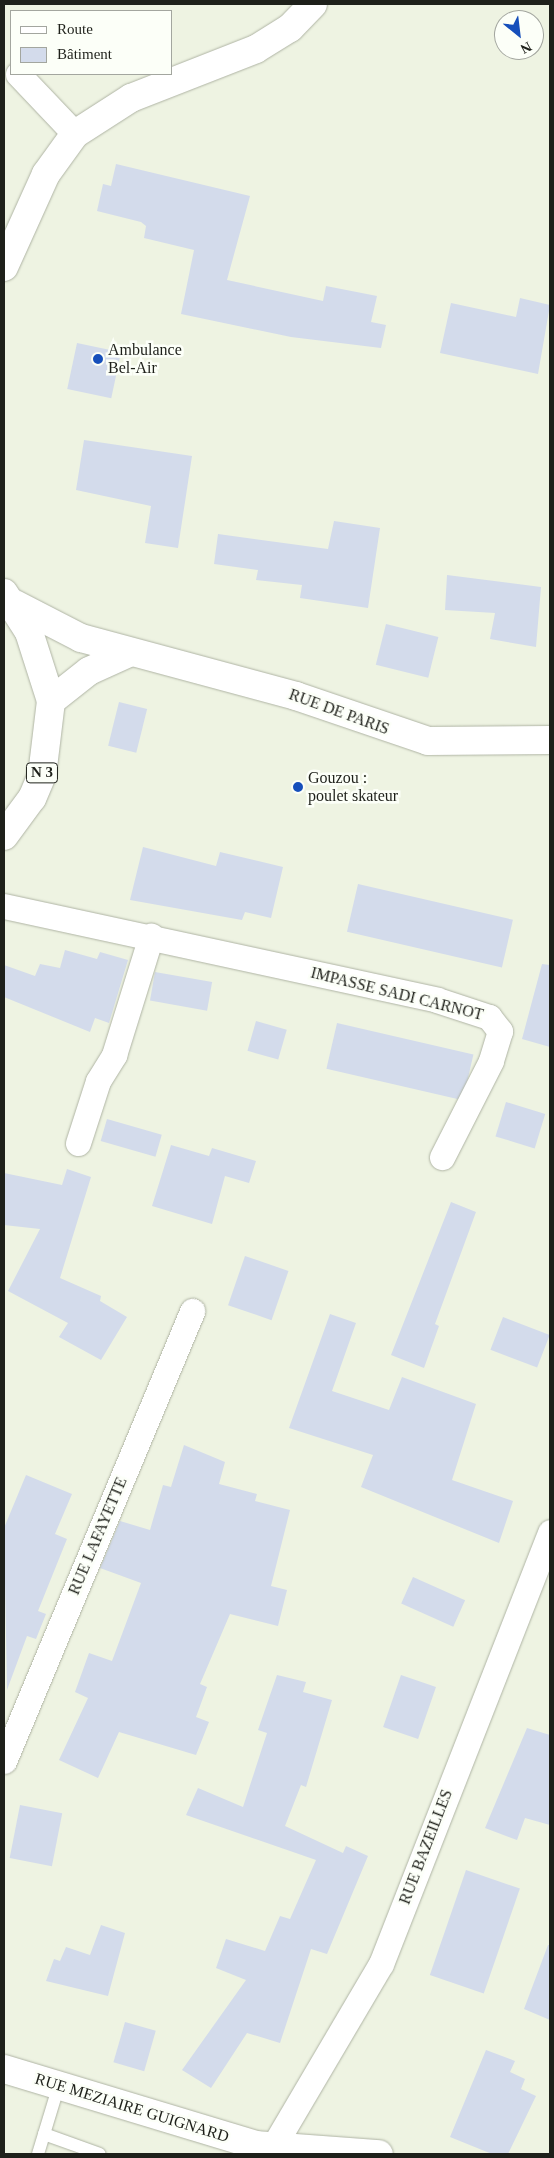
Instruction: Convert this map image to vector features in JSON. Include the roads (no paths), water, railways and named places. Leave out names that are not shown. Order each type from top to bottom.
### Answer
[{"type":"street","points":[[4,267],[46,174],[75,134],[131,98],[256,49],[290,28],[313,4]]},
{"type":"street","points":[[19,75],[75,134]]},
{"type":"street","name":"RUE DE PARIS","points":[[9,598],[81,638],[296,696],[428,741],[550,740]]},
{"type":"street","name":"N 3","points":[[4,836],[32,798],[42,775],[51,701],[42,665],[9,598]]},
{"type":"street","points":[[51,701],[89,671],[131,652]]},
{"type":"street","name":"IMPASSE SADI CARNOT","points":[[4,906],[151,936],[437,1000],[489,1017],[500,1030],[491,1061],[442,1157]]},
{"type":"street","points":[[78,1143],[98,1081],[114,1055],[151,936]]},
{"type":"street","name":"RUE LAFAYETTE","points":[[4,1761],[192,1311]]},
{"type":"street","name":"RUE BAZEILLES","points":[[259,2149],[381,1964],[550,1532]]},
{"type":"street","name":"RUE MEZIAIRE GUIGNARD","points":[[4,2069],[259,2149],[379,2154]]},
{"type":"lane","points":[[38,2154],[59,2085]]},
{"type":"lane","points":[[44,2134],[100,2154]]},
{"type":"place","name":"Ambulance Bel-Air","points":[[98,359]]},
{"type":"place","name":"Gouzou : poulet skateur","points":[[298,787]]}]
